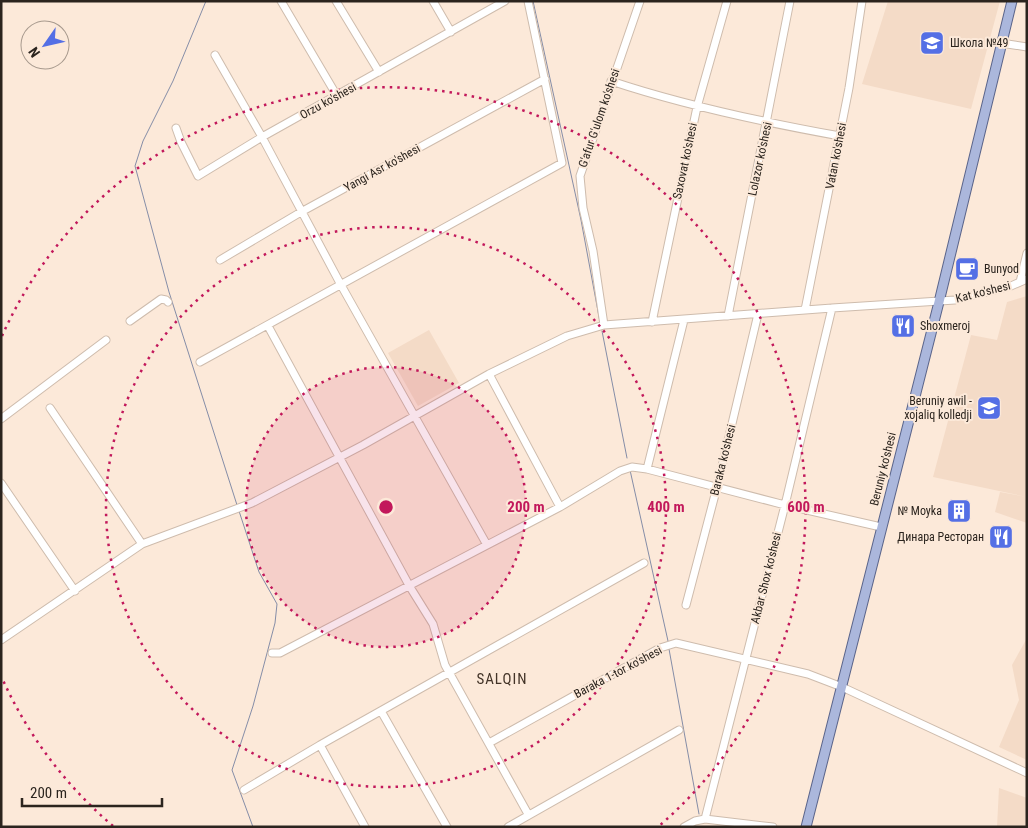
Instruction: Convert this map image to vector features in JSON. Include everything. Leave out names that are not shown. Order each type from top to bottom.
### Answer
[{"type":"main road","name":"Beruniy ko'shesi","points":[[806,827],[1012,1]]},
{"type":"street","points":[[281,1],[337,96]]},
{"type":"street","points":[[336,1],[379,72]]},
{"type":"street","points":[[433,1],[451,32]]},
{"type":"street","name":"Orzu ko'shesi","points":[[176,128],[180,142],[198,176],[262,137],[505,1]]},
{"type":"street","points":[[200,362],[562,163],[528,1]]},
{"type":"street","name":"G'afur G'ulom ko'shesi","points":[[604,325],[594,251],[583,208],[580,176],[640,1]]},
{"type":"street","name":"Saxovat ko'shesi","points":[[652,322],[696,107],[727,1]]},
{"type":"street","name":"Lolazor ko'shesi","points":[[728,316],[790,1]]},
{"type":"street","name":"Vatan ko'shesi","points":[[805,310],[840,136],[862,1]]},
{"type":"street","points":[[1001,43],[1027,47]]},
{"type":"street","points":[[215,55],[262,137],[340,285],[487,545]]},
{"type":"street","name":"Yangi Asr ko'shesi","points":[[220,260],[301,212],[545,79]]},
{"type":"street","points":[[611,81],[654,96],[696,107],[767,123],[840,136]]},
{"type":"street","points":[[1023,280],[1027,253]]},
{"type":"street","name":"Kat ko'shesi","points":[[1,640],[142,544],[247,506],[489,374],[567,336],[604,325],[955,300],[987,294],[1023,280]]},
{"type":"street","points":[[130,321],[161,298],[168,302]]},
{"type":"street","name":"Akbar Shox ko'shesi","points":[[705,819],[785,505],[832,308]]},
{"type":"street","name":"Baraka ko'shesi","points":[[686,605],[717,487],[758,314]]},
{"type":"street","points":[[647,469],[684,320]]},
{"type":"street","points":[[268,326],[410,586],[433,624],[445,665],[528,814]]},
{"type":"street","points":[[1,419],[106,340]]},
{"type":"street","points":[[489,374],[560,507]]},
{"type":"street","points":[[50,408],[142,544]]},
{"type":"street","points":[[272,653],[280,653],[410,586],[632,467],[647,469],[785,505],[881,527]]},
{"type":"street","points":[[1,484],[75,591]]},
{"type":"street","points":[[244,790],[320,745],[644,564]]},
{"type":"street","name":"Baraka 1-tor ko'shesi","points":[[489,742],[660,648],[676,643],[808,674],[842,687],[1027,773]]},
{"type":"street","points":[[381,711],[447,827]]},
{"type":"street","points":[[508,827],[679,730]]},
{"type":"street","points":[[320,745],[365,827]]},
{"type":"street","points":[[684,827],[695,821],[705,819],[773,827]]},
{"type":"shaded area","name":"Школа №49","points":[[888,1],[1000,1],[971,109],[862,84]]},
{"type":"shaded area","name":"Beruniy awil - xojaliq kolledji","points":[[1027,296],[1027,497],[933,477],[971,335],[997,340],[1007,302]]},
{"type":"shaded area","points":[[429,330],[459,383],[418,406],[388,353]]},
{"type":"shaded area","points":[[1000,492],[1027,497],[1027,523],[995,512]]},
{"type":"shaded area","points":[[1027,638],[1027,760],[999,747],[1019,700],[1012,665]]},
{"type":"shaded area","points":[[999,788],[1027,798],[1027,827],[997,827]]},
{"type":"waterway","points":[[206,1],[173,81],[143,141],[135,166],[169,292],[237,505]]},
{"type":"waterway","points":[[533,1],[581,220],[600,322]]},
{"type":"waterway","points":[[602,331],[627,458]]},
{"type":"waterway","points":[[630,470],[668,641]]},
{"type":"waterway","points":[[239,511],[259,572],[277,604],[275,623],[253,706],[232,770],[253,827]]},
{"type":"waterway","points":[[669,649],[699,814]]},
{"type":"place","name":"Школа №49","points":[[932,43]]},
{"type":"place","name":"Bunyod","points":[[967,269]]},
{"type":"place","name":"Shoxmeroj","points":[[903,326]]},
{"type":"place","name":"Beruniy awil - xojaliq kolledji","points":[[989,408]]},
{"type":"place","name":"№ Moyka","points":[[959,511]]},
{"type":"place","name":"Динара Ресторан","points":[[1001,537]]},
{"type":"district","name":"SALQIN","points":[[502,679]]}]
